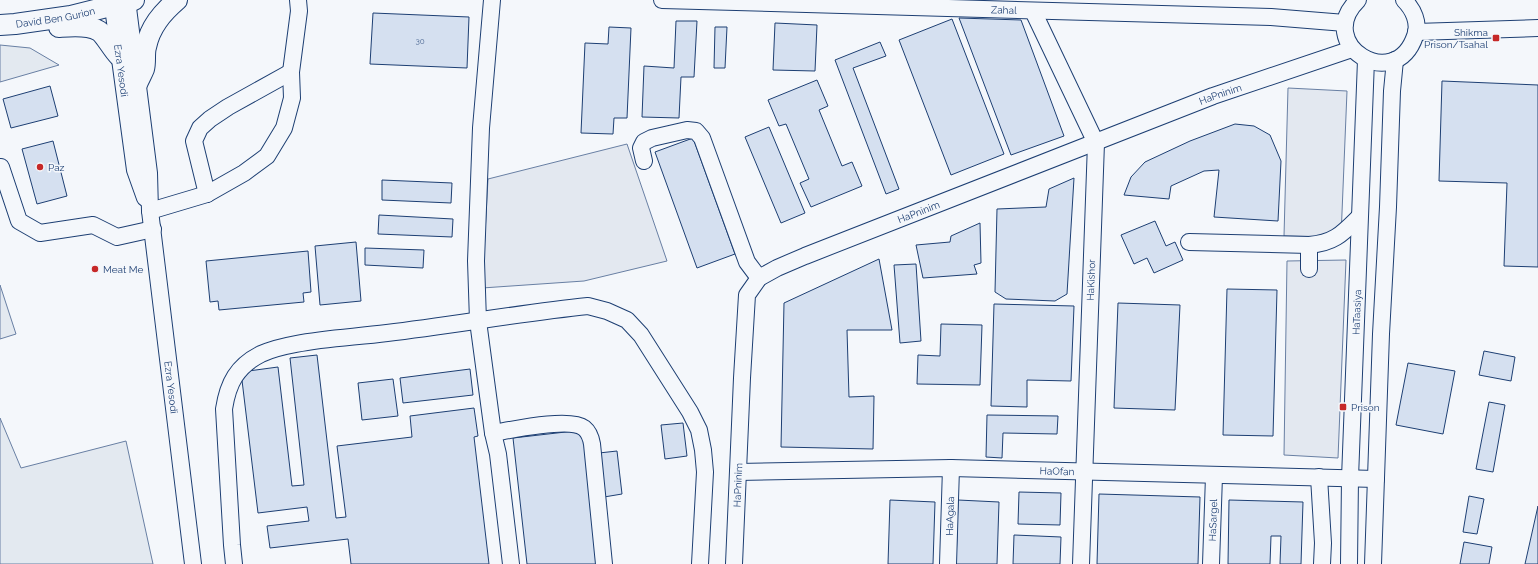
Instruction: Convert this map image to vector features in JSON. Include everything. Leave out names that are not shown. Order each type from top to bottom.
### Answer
[{"type":"main road","points":[[137,84],[144,69],[146,47],[157,19],[177,0]]},
{"type":"main road","name":"David Ben Gurion","points":[[8,24],[71,16],[122,2]]},
{"type":"main road","points":[[8,24],[38,29],[68,26],[87,27],[100,31],[113,51],[119,56]]},
{"type":"street","points":[[150,211],[207,194],[244,173],[267,156],[284,128],[292,98],[291,72],[299,11],[298,0]]},
{"type":"street","points":[[492,0],[481,128],[476,261],[478,321],[493,433],[498,454],[511,564]]},
{"type":"street","name":"Zahal","points":[[662,0],[1271,17],[1345,23]]},
{"type":"street","points":[[1358,0],[1352,6],[1348,14],[1345,23],[1345,32],[1348,41],[1358,55],[1375,63],[1385,63],[1395,60],[1405,54],[1412,44],[1416,32],[1416,21],[1412,10],[1405,0]]},
{"type":"street","name":"Ezra Yesodi","points":[[122,2],[137,84],[149,173],[150,211],[193,564]]},
{"type":"street","name":"Ezra Yesodi","points":[[122,2],[119,56],[135,170],[150,211]]},
{"type":"street","name":"HaKishor","points":[[1033,11],[1096,143],[1081,564]]},
{"type":"street","points":[[1416,32],[1538,28]]},
{"type":"street","name":"HaPninim","points":[[734,564],[747,295],[759,278],[777,268],[805,256],[1214,96],[1352,48]]},
{"type":"street","name":"HaTaasiya","points":[[1349,564],[1350,478],[1366,60]]},
{"type":"street","points":[[1373,564],[1381,334],[1388,207],[1392,91],[1395,60]]},
{"type":"street","points":[[207,194],[194,141],[200,128],[228,107],[291,72]]},
{"type":"street","points":[[644,161],[641,148],[644,142],[652,138],[687,130],[696,131],[702,138],[747,262],[759,278]]},
{"type":"street","points":[[1,167],[19,221],[40,233],[93,225],[117,236],[153,229]]},
{"type":"street","points":[[1189,242],[1320,244],[1339,237],[1359,217]]},
{"type":"street","points":[[1309,245],[1309,269]]},
{"type":"street","points":[[234,564],[224,409],[227,392],[234,376],[243,366],[261,354],[323,339],[386,333],[588,306],[607,311],[627,320],[645,342],[690,412],[699,430],[705,472],[700,564]]},
{"type":"street","points":[[493,433],[573,423],[583,427],[590,434],[604,564]]},
{"type":"street","name":"HaOfan","points":[[738,472],[951,468],[1376,479]]},
{"type":"street","name":"HaAgala","points":[[948,564],[951,468]]},
{"type":"street","name":"HaSargel","points":[[1211,564],[1214,476]]},
{"type":"street","points":[[1319,477],[1323,543],[1322,564]]},
{"type":"shaded area","points":[[0,45],[30,48],[59,65],[0,82]]},
{"type":"shaded area","points":[[1288,88],[1347,91],[1341,237],[1284,236]]},
{"type":"shaded area","points":[[627,144],[667,261],[584,281],[482,288],[488,179]]},
{"type":"shaded area","points":[[1346,260],[1338,458],[1284,455],[1287,261]]},
{"type":"shaded area","points":[[0,285],[16,334],[0,339]]},
{"type":"shaded area","points":[[0,418],[21,468],[126,441],[153,564],[0,564]]},
{"type":"building","points":[[373,13],[469,17],[467,68],[370,64]]},
{"type":"building","points":[[959,18],[1021,20],[1064,136],[1011,155]]},
{"type":"building","points":[[952,19],[1004,154],[951,175],[899,40]]},
{"type":"building","points":[[676,21],[697,21],[694,77],[681,77],[679,118],[642,117],[644,66],[674,68]]},
{"type":"building","points":[[775,23],[817,25],[815,71],[773,70]]},
{"type":"building","points":[[609,27],[631,28],[627,118],[614,118],[613,134],[581,133],[585,43],[608,44]]},
{"type":"building","points":[[715,27],[727,27],[725,68],[714,68]]},
{"type":"building","points":[[880,42],[886,56],[853,68],[899,189],[886,194],[835,60]]},
{"type":"building","points":[[817,80],[828,106],[819,110],[842,166],[852,162],[862,186],[811,207],[800,183],[809,179],[786,124],[779,126],[768,100]]},
{"type":"building","points":[[1442,81],[1538,85],[1538,267],[1504,266],[1507,183],[1439,181]]},
{"type":"building","points":[[50,86],[58,116],[11,128],[3,99]]},
{"type":"building","points":[[1235,124],[1254,126],[1270,135],[1281,161],[1278,221],[1214,217],[1219,170],[1204,171],[1171,186],[1169,199],[1124,195],[1131,177],[1145,162],[1190,141]]},
{"type":"building","points":[[769,127],[805,213],[781,223],[745,137]]},
{"type":"building","points":[[693,138],[735,254],[697,268],[655,152]]},
{"type":"building","points":[[53,141],[67,196],[37,204],[22,149]]},
{"type":"building","points":[[1074,178],[1067,294],[1055,301],[1006,299],[995,292],[997,209],[1046,207],[1049,189]]},
{"type":"building","points":[[382,180],[452,183],[451,203],[382,200]]},
{"type":"building","points":[[379,215],[453,219],[452,237],[378,234]]},
{"type":"building","points":[[1155,221],[1166,246],[1175,242],[1183,260],[1154,273],[1147,258],[1134,264],[1121,235]]},
{"type":"building","points":[[980,223],[981,263],[974,265],[977,274],[923,278],[916,245],[950,242],[951,236]]},
{"type":"building","points":[[356,242],[361,301],[320,305],[315,246]]},
{"type":"building","points":[[365,248],[424,250],[423,268],[365,265]]},
{"type":"building","points":[[308,251],[311,292],[303,293],[304,302],[219,310],[218,301],[210,302],[206,261]]},
{"type":"building","points":[[879,259],[892,330],[847,330],[849,397],[874,396],[873,449],[781,447],[784,303]]},
{"type":"building","points":[[916,264],[921,341],[900,343],[894,265]]},
{"type":"building","points":[[1227,289],[1277,290],[1273,436],[1223,435]]},
{"type":"building","points":[[1118,303],[1180,305],[1175,410],[1114,408]]},
{"type":"building","points":[[994,304],[1074,306],[1071,381],[1027,380],[1027,407],[991,406]]},
{"type":"building","points":[[941,324],[982,325],[980,385],[917,384],[918,355],[940,356]]},
{"type":"building","points":[[1484,351],[1515,357],[1511,381],[1479,375]]},
{"type":"building","points":[[317,355],[336,518],[346,517],[337,446],[412,437],[410,416],[474,408],[478,436],[474,437],[489,564],[351,564],[348,539],[270,548],[267,526],[309,521],[307,507],[258,513],[241,372],[278,367],[292,486],[304,485],[290,358]]},
{"type":"building","points":[[1408,363],[1455,371],[1443,434],[1396,425]]},
{"type":"building","points":[[470,369],[473,395],[403,403],[400,378]]},
{"type":"building","points":[[393,379],[398,416],[362,420],[358,383]]},
{"type":"building","points":[[1489,402],[1505,405],[1493,472],[1476,469]]},
{"type":"building","points":[[987,415],[1058,416],[1057,434],[1003,433],[1002,458],[986,457]]},
{"type":"building","points":[[683,423],[687,456],[665,459],[661,425]]},
{"type":"building","points":[[583,430],[599,564],[527,564],[513,438]]},
{"type":"building","points":[[617,451],[622,494],[604,497],[599,453]]},
{"type":"building","points":[[1019,492],[1061,493],[1060,525],[1018,524]]},
{"type":"building","points":[[1099,494],[1200,497],[1198,564],[1097,564]]},
{"type":"building","points":[[1469,496],[1484,499],[1477,534],[1463,532]]},
{"type":"building","points":[[890,500],[935,502],[933,564],[888,564]]},
{"type":"building","points":[[958,500],[999,502],[997,564],[956,564]]},
{"type":"building","points":[[1229,500],[1303,502],[1301,564],[1280,564],[1281,536],[1271,536],[1270,564],[1228,564]]},
{"type":"building","points":[[1538,506],[1538,564],[1525,564]]},
{"type":"building","points":[[1014,535],[1061,537],[1060,564],[1013,564]]},
{"type":"building","points":[[1464,542],[1492,547],[1489,564],[1460,564]]},
{"type":"place","name":"Shikma Prison/Tsahal","points":[[1496,38]]},
{"type":"place","name":"Paz","points":[[40,167]]},
{"type":"place","name":"Meat Me","points":[[95,269]]},
{"type":"place","name":"Prison","points":[[1343,407]]}]
